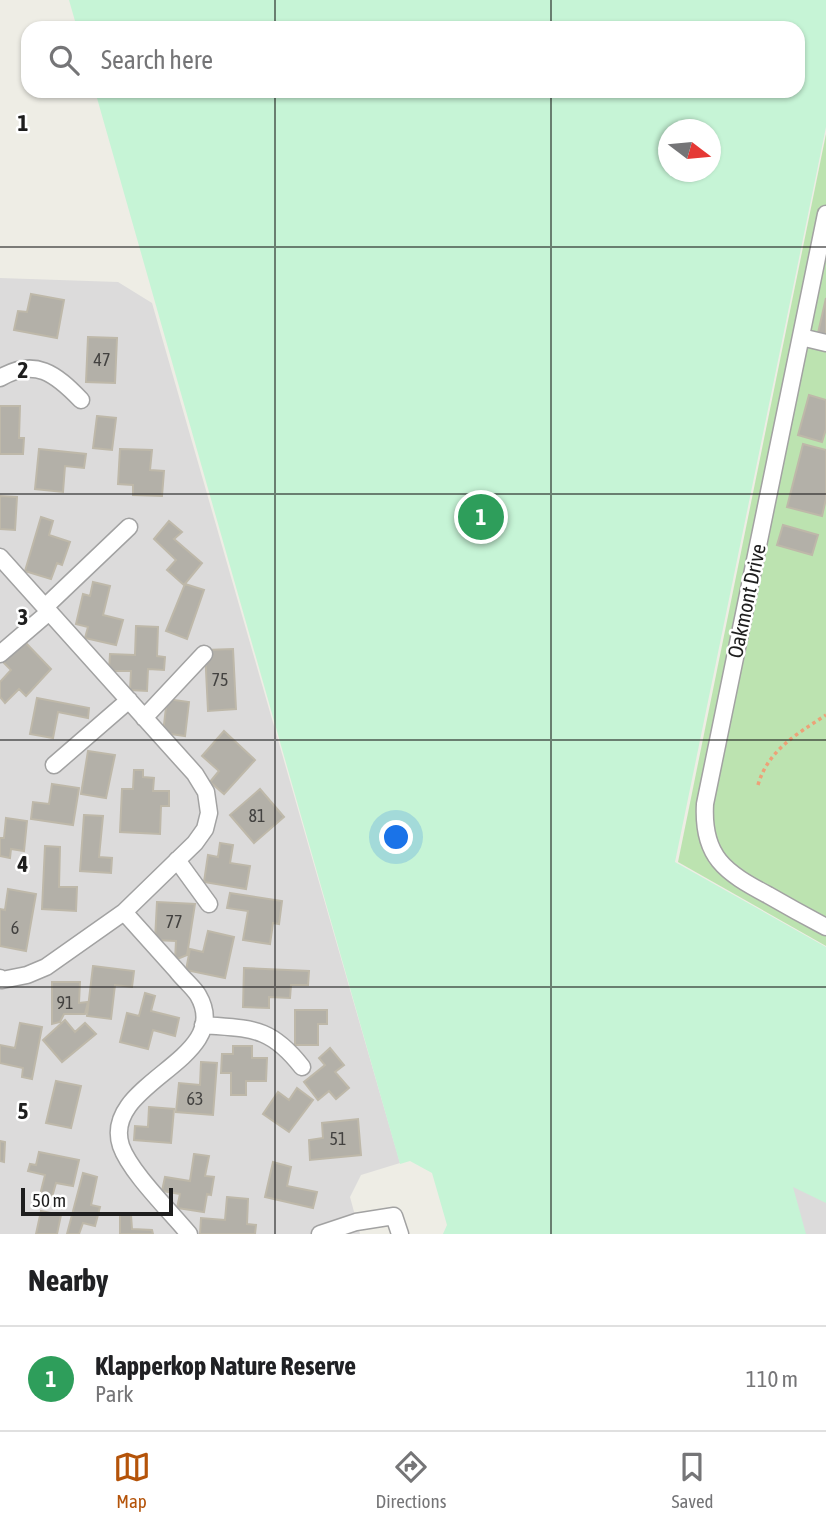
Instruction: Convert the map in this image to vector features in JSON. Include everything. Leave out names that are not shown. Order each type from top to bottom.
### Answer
[{"type":"street","name":"Oakmont Drive","points":[[826,214],[705,804],[704,820],[709,845],[728,872],[826,927]]},
{"type":"street","points":[[801,338],[826,343]]},
{"type":"street","points":[[0,378],[23,367],[36,369],[65,384],[80,400]]},
{"type":"street","points":[[0,654],[129,527]]},
{"type":"street","points":[[0,557],[195,774],[206,792],[209,813],[205,829],[124,912],[46,967],[27,975],[1,980]]},
{"type":"street","points":[[144,718],[204,654]]},
{"type":"street","points":[[54,765],[129,700]]},
{"type":"street","points":[[177,860],[209,904]]},
{"type":"street","points":[[124,912],[198,995],[204,1013],[202,1034],[191,1048],[133,1101],[121,1118],[120,1143],[126,1159],[189,1234]]},
{"type":"street","points":[[203,1025],[261,1031],[288,1048],[302,1067]]},
{"type":"street","points":[[320,1234],[356,1222],[394,1216],[400,1234]]},
{"type":"path","points":[[758,785],[762,770],[773,753],[826,715]]},
{"type":"shaded area","points":[[0,278],[118,282],[152,303],[400,1163],[361,1175],[350,1197],[360,1234],[0,1234]]},
{"type":"shaded area","points":[[788,1181],[826,1199],[826,1234],[803,1234]]},
{"type":"green space","points":[[69,0],[826,0],[826,127],[675,862],[826,947],[826,1203],[793,1187],[806,1234],[443,1234],[447,1225],[432,1173],[410,1161],[400,1164],[97,98],[805,98],[805,21],[75,21]]},
{"type":"green space","points":[[826,134],[826,946],[678,862]]},
{"type":"building","points":[[31,294],[64,300],[57,338],[14,330],[18,311],[27,312]]},
{"type":"building","points":[[826,298],[826,335],[818,333]]},
{"type":"building","points":[[88,337],[117,338],[115,383],[86,382]]},
{"type":"building","points":[[809,395],[826,400],[826,429],[822,442],[798,435]]},
{"type":"building","points":[[0,406],[20,406],[19,438],[24,438],[23,454],[0,454]]},
{"type":"building","points":[[97,416],[116,418],[112,450],[93,448]]},
{"type":"building","points":[[803,444],[826,450],[826,499],[822,516],[787,507]]},
{"type":"building","points":[[39,449],[86,454],[84,468],[65,466],[63,492],[35,489]]},
{"type":"building","points":[[120,449],[152,450],[150,470],[164,471],[162,496],[133,495],[133,485],[118,484]]},
{"type":"building","points":[[0,496],[17,497],[15,530],[0,529]]},
{"type":"building","points":[[41,517],[53,521],[49,535],[70,542],[62,565],[57,563],[51,579],[25,571]]},
{"type":"building","points":[[169,521],[182,532],[174,539],[202,563],[184,585],[167,570],[176,560],[154,539]]},
{"type":"building","points":[[783,525],[818,535],[812,555],[777,545]]},
{"type":"building","points":[[93,582],[110,586],[103,615],[123,620],[116,645],[85,638],[88,627],[76,624],[83,594],[90,596]]},
{"type":"building","points":[[185,584],[204,590],[187,639],[166,631]]},
{"type":"building","points":[[136,626],[158,627],[157,656],[165,657],[164,670],[148,669],[147,691],[130,690],[131,671],[109,671],[110,654],[135,655]]},
{"type":"building","points":[[24,641],[51,669],[26,696],[19,689],[5,703],[0,697],[0,682],[11,670],[3,662]]},
{"type":"building","points":[[233,649],[236,709],[208,711],[205,650]]},
{"type":"building","points":[[37,698],[89,708],[88,718],[58,712],[53,738],[30,734]]},
{"type":"building","points":[[167,699],[189,702],[185,736],[163,733]]},
{"type":"building","points":[[224,731],[255,760],[224,794],[210,782],[219,771],[202,756]]},
{"type":"building","points":[[88,751],[115,755],[106,798],[81,794]]},
{"type":"building","points":[[134,770],[143,770],[143,777],[154,778],[153,791],[169,791],[169,806],[161,806],[160,834],[120,832],[122,789],[133,789]]},
{"type":"building","points":[[52,784],[79,788],[73,825],[31,819],[33,802],[49,804]]},
{"type":"building","points":[[260,789],[284,817],[254,843],[230,815]]},
{"type":"building","points":[[84,815],[103,816],[99,857],[112,858],[111,873],[80,871]]},
{"type":"building","points":[[6,818],[27,821],[24,851],[11,849],[10,858],[0,856],[0,838],[4,838]]},
{"type":"building","points":[[220,843],[233,845],[230,863],[250,866],[246,889],[204,882],[208,855],[218,857]]},
{"type":"building","points":[[45,846],[60,847],[59,887],[77,887],[76,911],[42,909]]},
{"type":"building","points":[[8,889],[36,894],[26,951],[0,946],[0,909],[5,910]]},
{"type":"building","points":[[230,893],[282,901],[279,924],[273,923],[270,944],[243,940],[248,911],[227,908]]},
{"type":"building","points":[[157,902],[195,904],[187,955],[175,960],[176,941],[155,940]]},
{"type":"building","points":[[208,931],[234,937],[225,978],[186,970],[190,949],[203,952]]},
{"type":"building","points":[[93,966],[134,971],[132,987],[115,985],[111,1019],[87,1016]]},
{"type":"building","points":[[244,968],[309,971],[308,985],[291,985],[290,998],[269,997],[269,1008],[243,1007]]},
{"type":"building","points":[[52,982],[80,982],[79,1003],[88,1002],[85,1014],[64,1014],[60,1022],[52,1024]]},
{"type":"building","points":[[145,993],[155,996],[151,1011],[179,1018],[175,1036],[153,1030],[148,1049],[120,1042],[127,1013],[139,1016]]},
{"type":"building","points":[[295,1010],[327,1010],[327,1024],[318,1024],[318,1045],[295,1045]]},
{"type":"building","points":[[65,1020],[75,1032],[85,1023],[96,1034],[62,1062],[43,1040]]},
{"type":"building","points":[[20,1023],[42,1027],[32,1079],[22,1077],[23,1068],[0,1063],[0,1045],[15,1048]]},
{"type":"building","points":[[233,1046],[252,1046],[252,1058],[267,1058],[266,1081],[246,1081],[246,1095],[231,1095],[231,1073],[221,1073],[222,1054],[233,1054]]},
{"type":"building","points":[[330,1048],[344,1065],[335,1072],[349,1088],[336,1099],[329,1091],[318,1100],[304,1082],[325,1065],[319,1058]]},
{"type":"building","points":[[201,1062],[217,1063],[213,1115],[176,1112],[179,1083],[200,1085]]},
{"type":"building","points":[[56,1081],[81,1086],[71,1128],[46,1123]]},
{"type":"building","points":[[297,1088],[313,1100],[289,1132],[263,1114],[278,1092],[289,1100]]},
{"type":"building","points":[[149,1107],[174,1109],[171,1143],[134,1140],[135,1126],[148,1127]]},
{"type":"building","points":[[358,1119],[361,1155],[310,1160],[309,1140],[323,1138],[322,1123]]},
{"type":"building","points":[[0,1141],[5,1142],[4,1162],[0,1161]]},
{"type":"building","points":[[39,1152],[79,1160],[73,1186],[56,1183],[52,1197],[40,1195],[45,1175],[28,1171],[30,1164],[36,1165]]},
{"type":"building","points":[[194,1154],[209,1156],[205,1176],[214,1177],[204,1212],[177,1208],[180,1194],[162,1191],[165,1177],[190,1181]]},
{"type":"building","points":[[273,1162],[291,1167],[287,1186],[317,1192],[313,1208],[265,1197]]},
{"type":"building","points":[[83,1173],[97,1177],[91,1205],[100,1207],[95,1226],[83,1223],[79,1234],[67,1234]]},
{"type":"building","points":[[227,1197],[248,1199],[247,1224],[256,1225],[255,1234],[200,1234],[201,1218],[225,1220]]},
{"type":"building","points":[[41,1211],[61,1215],[57,1234],[36,1234]]},
{"type":"building","points":[[120,1215],[131,1215],[132,1229],[152,1230],[153,1234],[120,1234]]},
{"type":"place","name":"Klapperkop Nature Reserve","points":[[481,517]]}]
